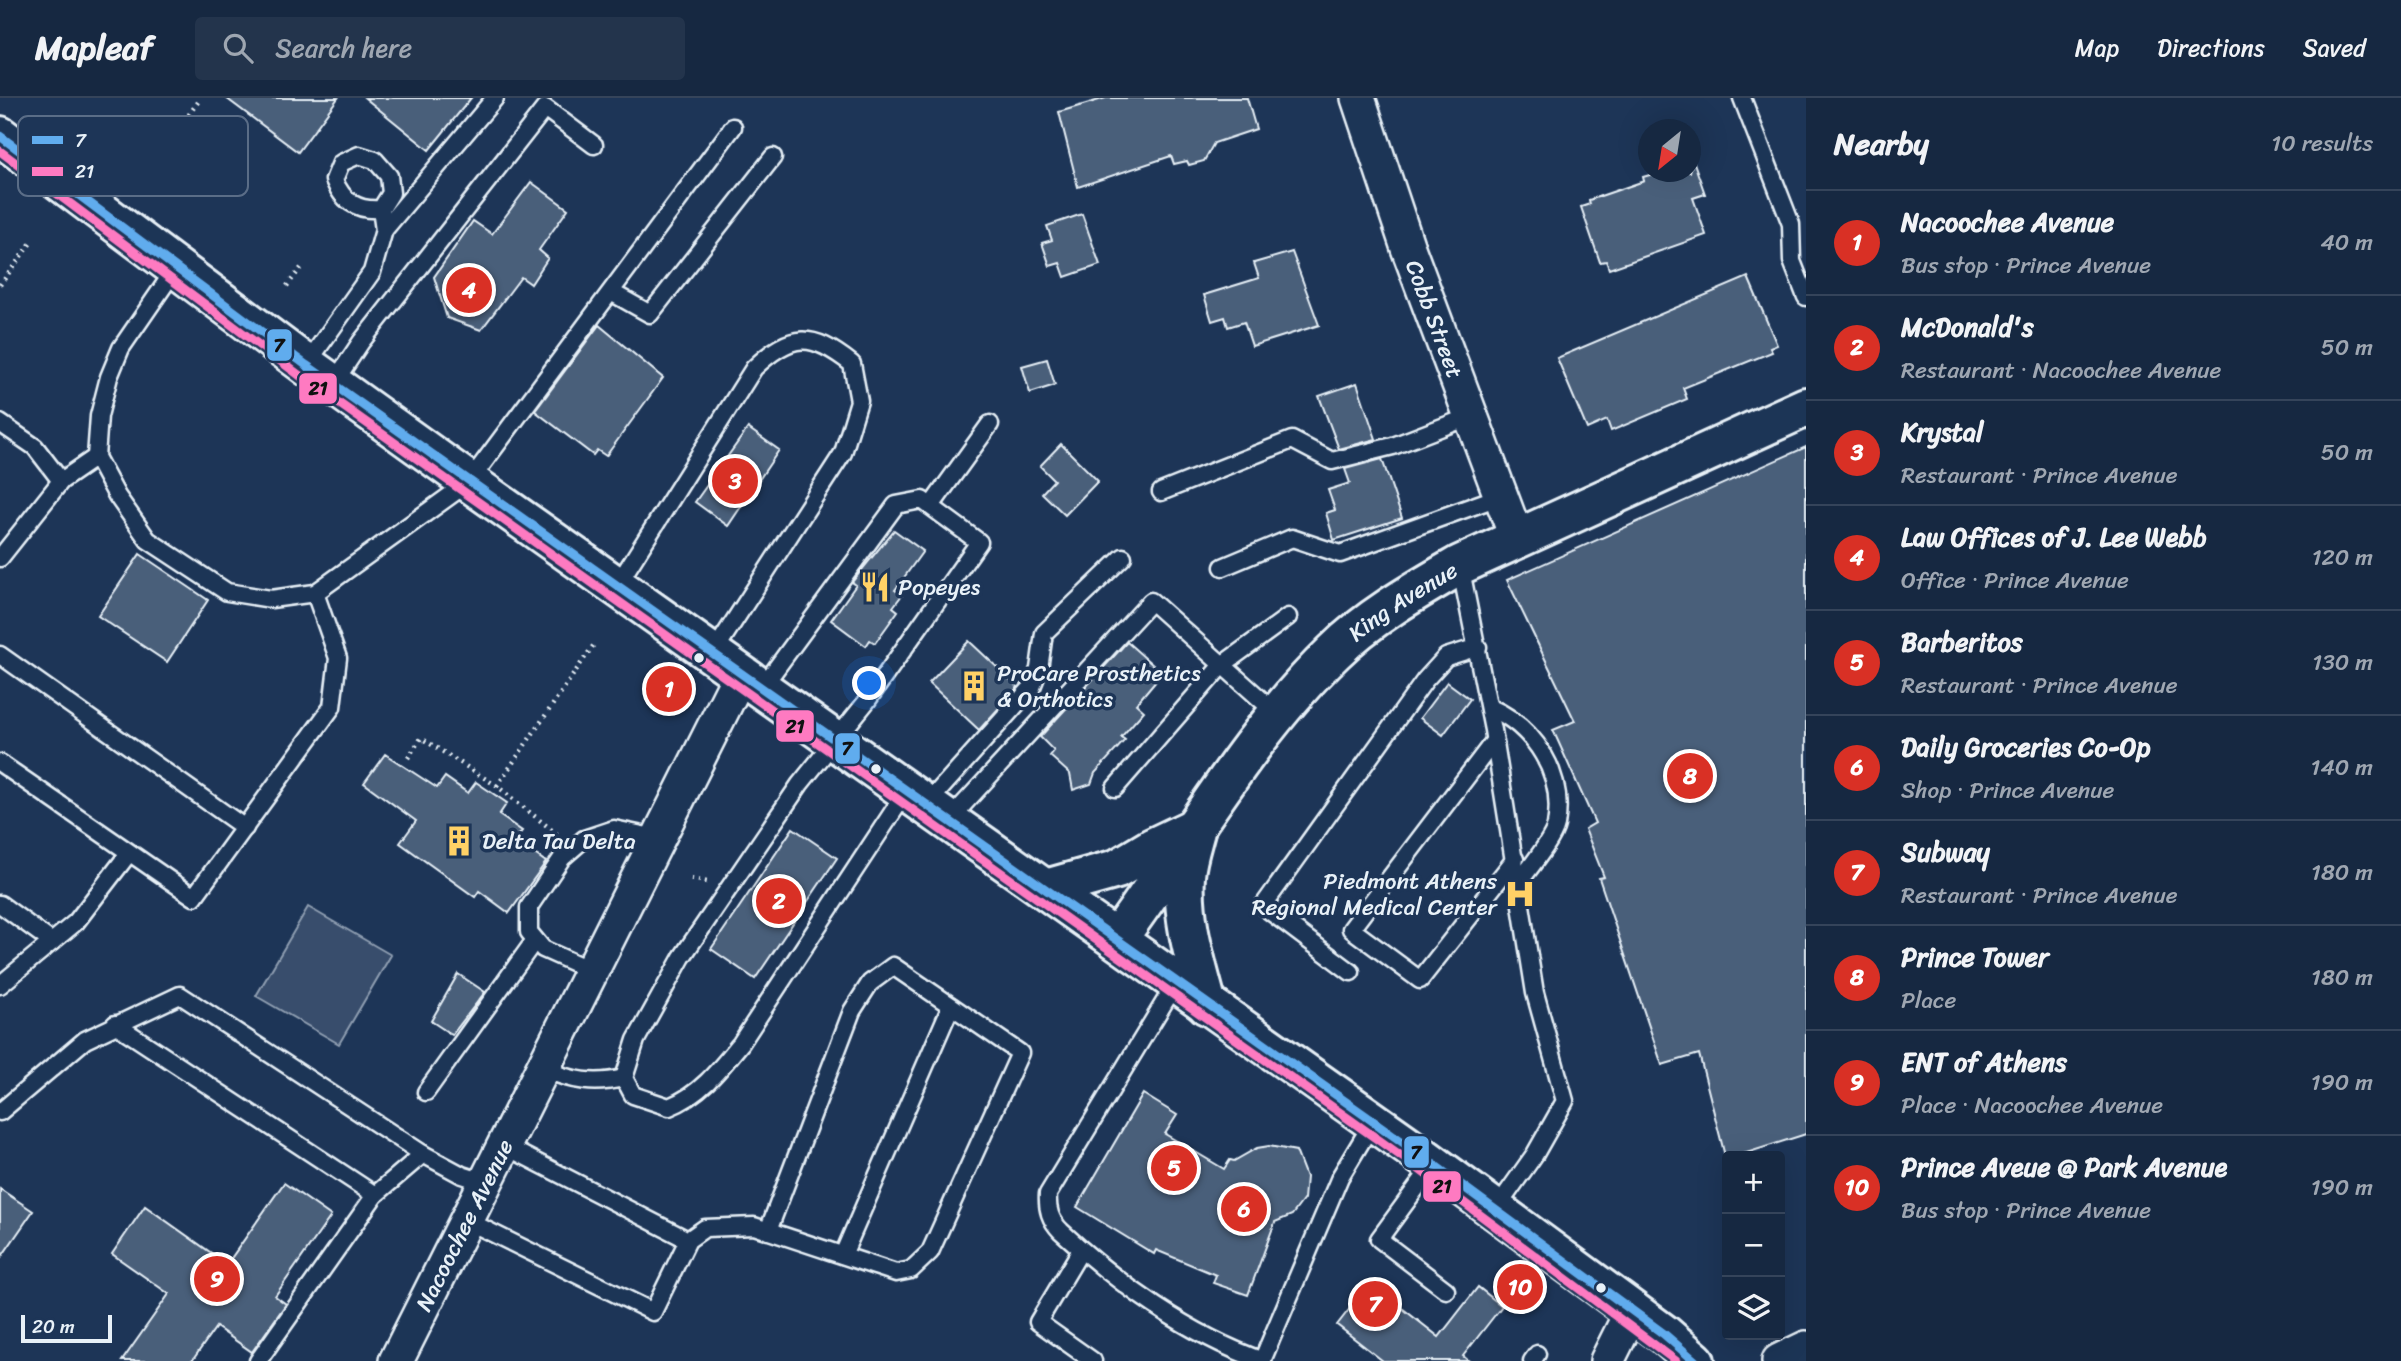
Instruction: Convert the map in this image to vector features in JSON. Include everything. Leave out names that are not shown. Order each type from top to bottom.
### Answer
[{"type":"main road","points":[[0,136],[18,150]]},
{"type":"main road","points":[[80,196],[319,375],[468,482],[1434,1164],[1695,1361]]},
{"type":"main road","name":"King Avenue","points":[[1117,939],[1276,713],[1335,650],[1421,587],[1460,565],[1806,407]]},
{"type":"main road","points":[[1046,889],[1117,869],[1195,827]]},
{"type":"main road","points":[[1195,827],[1185,873],[1184,902],[1190,942],[1207,1005]]},
{"type":"street","name":"Cobb Street","points":[[1358,98],[1408,248],[1517,539]]},
{"type":"street","name":"Nacoochee Avenue","points":[[396,1361],[544,1069],[737,673]]},
{"type":"street","points":[[1607,1361],[1632,1311]]},
{"type":"street","points":[[1779,1361],[1806,1348]]},
{"type":"lane","points":[[384,230],[495,98]]},
{"type":"lane","points":[[1742,98],[1791,224],[1792,261],[1806,297]]},
{"type":"lane","points":[[319,375],[386,310],[545,108],[594,145]]},
{"type":"lane","points":[[176,268],[121,348],[109,377],[99,416],[96,457],[117,496],[148,540],[228,592],[271,599],[315,593],[468,482],[733,127]]},
{"type":"lane","points":[[611,292],[650,314],[773,157]]},
{"type":"lane","points":[[319,375],[353,304],[372,272],[384,230],[382,209]]},
{"type":"lane","points":[[616,587],[754,368],[777,346],[809,339],[832,348],[852,364],[859,401],[844,453],[737,673]]},
{"type":"lane","points":[[1161,492],[1292,440],[1332,461],[1393,446],[1471,416]]},
{"type":"lane","points":[[0,423],[34,447],[61,481]]},
{"type":"lane","points":[[931,506],[990,424]]},
{"type":"lane","points":[[0,558],[61,481],[96,457]]},
{"type":"lane","points":[[1223,567],[1292,538],[1340,554],[1501,496]]},
{"type":"lane","points":[[737,673],[896,505],[922,500],[979,542],[867,701],[800,783],[682,957],[636,1040],[624,1078],[633,1095],[644,1102],[668,1107],[686,1100],[717,1073],[927,806],[1032,687],[1039,669],[1044,633],[1123,557]]},
{"type":"lane","points":[[1460,565],[1489,707],[1535,993],[1565,1101],[1535,1154],[1496,1209]]},
{"type":"lane","points":[[0,763],[194,897],[332,707],[338,658],[315,593]]},
{"type":"lane","points":[[927,806],[1152,601],[1276,713]]},
{"type":"lane","points":[[1115,788],[1222,665],[1289,617]]},
{"type":"lane","points":[[1352,972],[1263,906],[1425,680],[1446,657],[1478,647]]},
{"type":"lane","points":[[0,655],[244,828]]},
{"type":"lane","points":[[1489,707],[1512,717],[1538,743],[1556,784],[1556,828],[1517,885]]},
{"type":"lane","points":[[1494,741],[1351,929],[1420,980],[1515,859]]},
{"type":"lane","points":[[592,971],[543,949],[528,932],[529,907],[562,858],[584,839],[614,829],[657,838]]},
{"type":"lane","points":[[0,985],[76,922],[129,853]]},
{"type":"lane","points":[[0,904],[52,942]]},
{"type":"lane","points":[[426,1092],[535,940]]},
{"type":"lane","points":[[468,1220],[653,1312],[688,1240],[705,1228],[754,1226],[768,1231],[843,1255],[896,1273],[911,1270],[930,1252],[1020,1053],[893,966],[870,983],[852,1011],[768,1231]]},
{"type":"lane","points":[[1176,983],[1048,1194],[1047,1206],[1053,1223],[1081,1250],[1192,1329],[1262,1361],[1340,1177],[1373,1122]]},
{"type":"lane","points":[[0,1112],[85,1040],[180,995],[423,1154],[461,1175],[486,1183]]},
{"type":"lane","points":[[843,1255],[951,1006]]},
{"type":"lane","points":[[116,1024],[374,1195]]},
{"type":"lane","points":[[544,1069],[571,1080],[601,1083],[624,1078]]},
{"type":"lane","points":[[505,1146],[688,1240]]},
{"type":"lane","points":[[258,1361],[374,1195],[423,1154]]},
{"type":"lane","points":[[1434,1164],[1379,1239],[1446,1290]]},
{"type":"lane","points":[[1081,1250],[1038,1322],[1093,1361]]},
{"type":"path","points":[[188,116],[201,98]]},
{"type":"path","points":[[0,285],[33,240]]},
{"type":"path","points":[[286,286],[304,264]]},
{"type":"path","points":[[497,786],[595,643]]},
{"type":"path","points":[[408,758],[421,738],[497,786],[575,847]]},
{"type":"shaded area","points":[[308,907],[391,955],[339,1044],[256,996]]},
{"type":"building","points":[[226,98],[338,98],[298,152]]},
{"type":"building","points":[[365,98],[471,98],[429,150]]},
{"type":"building","points":[[1106,98],[1247,98],[1256,129],[1214,143],[1204,161],[1189,165],[1187,161],[1174,164],[1171,156],[1078,187],[1059,112]]},
{"type":"building","points":[[531,182],[568,209],[539,250],[548,258],[531,284],[521,277],[481,330],[447,318],[434,277],[473,221],[492,234]]},
{"type":"building","points":[[1641,182],[1701,182],[1705,194],[1693,198],[1706,235],[1609,269],[1606,261],[1600,262],[1581,207],[1590,204],[1589,200]]},
{"type":"building","points":[[1082,214],[1100,265],[1065,277],[1060,263],[1050,266],[1042,243],[1052,240],[1047,226]]},
{"type":"building","points":[[1292,252],[1319,325],[1252,346],[1244,322],[1228,327],[1225,317],[1212,321],[1204,295],[1259,278],[1254,263]]},
{"type":"building","points":[[1748,277],[1777,345],[1770,348],[1772,352],[1683,388],[1687,399],[1611,431],[1607,420],[1587,429],[1557,358]]},
{"type":"building","points":[[599,325],[663,378],[606,456],[597,450],[593,455],[535,411]]},
{"type":"building","points":[[1047,359],[1055,385],[1030,393],[1022,366]]},
{"type":"building","points":[[1357,383],[1376,439],[1339,449],[1319,396]]},
{"type":"building","points":[[748,428],[779,450],[728,526],[695,502]]},
{"type":"building","points":[[1061,444],[1098,481],[1065,515],[1042,493],[1054,480],[1040,466]]},
{"type":"building","points":[[1806,447],[1806,1134],[1753,1151],[1724,1151],[1699,1054],[1662,1065],[1599,878],[1604,877],[1585,829],[1595,823],[1553,730],[1575,721],[1507,580]]},
{"type":"building","points":[[1382,459],[1402,518],[1334,540],[1326,513],[1335,510],[1328,490],[1350,483],[1345,469]]},
{"type":"building","name":"Popeyes","points":[[894,530],[923,551],[895,590],[902,595],[893,607],[898,611],[875,643],[870,640],[866,646],[831,620],[856,585],[852,582]]},
{"type":"building","points":[[140,554],[208,600],[167,662],[98,616]]},
{"type":"building","name":"ProCare Prosthetics & Orthotics","points":[[969,641],[1018,687],[979,730],[929,683]]},
{"type":"building","points":[[1127,642],[1162,673],[1136,704],[1144,711],[1121,737],[1125,740],[1095,773],[1091,784],[1073,790],[1070,774],[1050,756],[1054,751],[1040,737]]},
{"type":"building","points":[[1447,682],[1470,699],[1443,735],[1420,718]]},
{"type":"building","name":"Delta Tau Delta","points":[[385,754],[437,788],[445,777],[468,793],[476,782],[507,803],[499,815],[522,831],[515,840],[546,862],[509,913],[479,891],[475,897],[400,843],[416,821],[364,783]]},
{"type":"building","points":[[793,828],[837,858],[755,979],[711,949]]},
{"type":"building","points":[[458,974],[485,992],[452,1035],[431,1021]]},
{"type":"building","points":[[1143,1094],[1177,1115],[1165,1134],[1224,1169],[1230,1160],[1234,1161],[1257,1148],[1269,1146],[1296,1151],[1306,1177],[1304,1199],[1292,1215],[1275,1222],[1248,1295],[1213,1283],[1216,1275],[1156,1250],[1154,1254],[1077,1207]]},
{"type":"building","points":[[284,1183],[331,1216],[275,1296],[286,1304],[252,1352],[216,1327],[192,1361],[122,1361],[169,1294],[112,1254],[145,1206],[227,1264]]},
{"type":"building","points":[[0,1189],[33,1211],[0,1259]]},
{"type":"building","points":[[1370,1283],[1439,1337],[1478,1287],[1502,1306],[1463,1356],[1469,1361],[1383,1361],[1337,1325]]},
{"type":"transit line","name":"7","points":[[0,136],[18,149]]},
{"type":"transit line","name":"21","points":[[0,151],[18,164]]},
{"type":"transit line","name":"21","points":[[60,196],[299,375],[1404,1158],[1676,1361]]},
{"type":"transit line","name":"7","points":[[80,196],[306,365],[1411,1148],[1664,1334],[1695,1361]]},
{"type":"place","name":"Law Offices of J. Lee Webb","points":[[469,290]]},
{"type":"place","name":"Krystal","points":[[735,481]]},
{"type":"place","name":"Popeyes","points":[[875,587]]},
{"type":"place","name":"ProCare Prosthetics & Orthotics","points":[[974,686]]},
{"type":"place","name":"Nacoochee Avenue","points":[[669,689]]},
{"type":"place","name":"Prince Tower","points":[[1690,776]]},
{"type":"place","name":"Delta Tau Delta","points":[[459,841]]},
{"type":"place","name":"Piedmont Athens Regional Medical Center","points":[[1520,894]]},
{"type":"place","name":"McDonald's","points":[[779,901]]},
{"type":"place","name":"Barberitos","points":[[1174,1168]]},
{"type":"place","name":"Daily Groceries Co-Op","points":[[1244,1209]]},
{"type":"place","name":"ENT of Athens","points":[[217,1279]]},
{"type":"place","name":"Prince Aveue @ Park Avenue","points":[[1520,1287]]},
{"type":"place","name":"Subway","points":[[1375,1304]]}]
